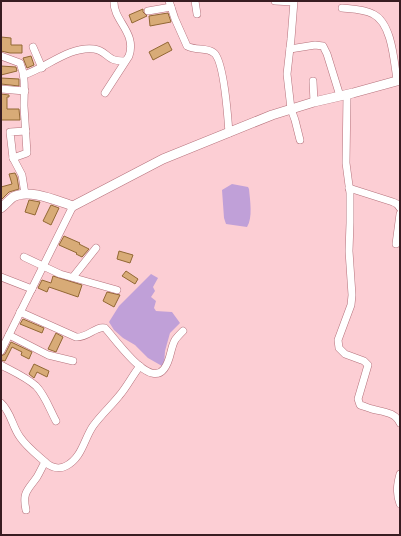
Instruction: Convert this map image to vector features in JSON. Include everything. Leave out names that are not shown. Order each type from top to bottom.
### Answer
[{"type":"street","points":[[105,93],[129,56],[131,45],[114,1]]},
{"type":"street","points":[[195,1],[197,14]]},
{"type":"street","points":[[275,1],[294,1],[287,74],[291,109],[300,140]]},
{"type":"street","points":[[148,11],[170,4],[175,19],[188,46],[191,48],[209,51],[215,54],[218,58],[222,75],[229,133]]},
{"type":"street","points":[[1,351],[72,206],[163,159],[291,109],[399,80],[387,29],[381,21],[374,14],[342,8]]},
{"type":"street","points":[[290,48],[316,45],[323,46],[344,95],[346,164],[350,188],[349,251],[352,295],[351,305],[338,340],[339,348],[345,354],[364,361],[368,365],[358,399],[360,405],[394,415],[400,423]]},
{"type":"street","points":[[33,47],[42,68]]},
{"type":"street","points":[[24,75],[42,68],[62,56],[84,49],[100,50],[112,59],[125,61]]},
{"type":"street","points":[[1,56],[6,56],[20,63],[24,75],[24,107],[27,153],[13,158]]},
{"type":"street","points":[[313,81],[314,102]]},
{"type":"street","points":[[1,89],[25,91]]},
{"type":"street","points":[[1,132],[26,131]]},
{"type":"street","points":[[10,132],[13,158],[22,175],[25,194]]},
{"type":"street","points":[[350,188],[393,202],[400,208]]},
{"type":"street","points":[[1,208],[13,197],[25,194],[47,197],[72,206]]},
{"type":"street","points":[[396,244],[400,214]]},
{"type":"street","points":[[73,277],[96,248]]},
{"type":"street","points":[[24,257],[43,267],[117,290]]},
{"type":"street","points":[[1,277],[32,289]]},
{"type":"street","points":[[20,312],[76,337],[84,336],[103,328],[108,331],[128,356],[149,374],[154,375],[163,371],[170,358],[175,341],[183,331]]},
{"type":"street","points":[[9,335],[48,355],[73,361]]},
{"type":"street","points":[[1,365],[28,380],[40,391],[56,421]]},
{"type":"street","points":[[1,403],[7,409],[20,436],[45,462],[53,467],[65,467],[80,454],[91,428],[120,395],[140,366]]},
{"type":"street","points":[[26,510],[24,502],[26,491],[45,462]]},
{"type":"street","points":[[400,474],[397,484],[397,492],[400,504]]},
{"type":"shaded area","points":[[232,184],[248,187],[249,189],[251,214],[247,227],[226,224],[224,218],[222,190]]},
{"type":"shaded area","points":[[151,274],[158,278],[153,287],[155,291],[151,297],[156,301],[154,308],[156,311],[172,312],[180,323],[170,333],[165,351],[164,365],[162,366],[148,358],[135,345],[123,338],[114,330],[109,322],[119,306]]},
{"type":"building","points":[[143,9],[143,12],[147,16],[132,23],[129,15]]},
{"type":"building","points":[[168,13],[171,22],[150,26],[149,16]]},
{"type":"building","points":[[1,37],[11,38],[11,45],[22,45],[22,53],[1,51]]},
{"type":"building","points":[[168,42],[172,50],[153,60],[149,52]]},
{"type":"building","points":[[31,56],[34,65],[27,68],[23,58]]},
{"type":"building","points":[[1,66],[16,67],[17,71],[1,75]]},
{"type":"building","points":[[1,78],[19,79],[19,86],[1,84]]},
{"type":"building","points":[[1,94],[9,95],[9,97],[7,97],[7,109],[19,109],[20,120],[1,120]]},
{"type":"building","points":[[15,173],[19,189],[9,192],[1,200],[1,187],[12,184],[9,174]]},
{"type":"building","points":[[29,200],[40,202],[35,215],[25,212]]},
{"type":"building","points":[[51,205],[59,208],[51,225],[43,221]]},
{"type":"building","points":[[64,236],[89,249],[82,257],[76,254],[77,253],[59,245]]},
{"type":"building","points":[[119,251],[133,255],[130,263],[117,259]]},
{"type":"building","points":[[126,271],[138,279],[135,284],[122,276]]},
{"type":"building","points":[[53,276],[82,285],[78,297],[49,287],[47,292],[38,288],[42,280],[51,283]]},
{"type":"building","points":[[107,292],[120,295],[114,307],[103,301]]},
{"type":"building","points":[[23,319],[44,328],[42,333],[20,324]]},
{"type":"building","points":[[56,333],[63,337],[56,352],[48,349]]},
{"type":"building","points":[[11,342],[32,352],[29,359],[21,355],[22,352],[12,347],[5,361],[1,360],[1,356],[5,354]]},
{"type":"building","points":[[34,364],[49,371],[47,377],[37,372],[34,378],[29,374]]}]
